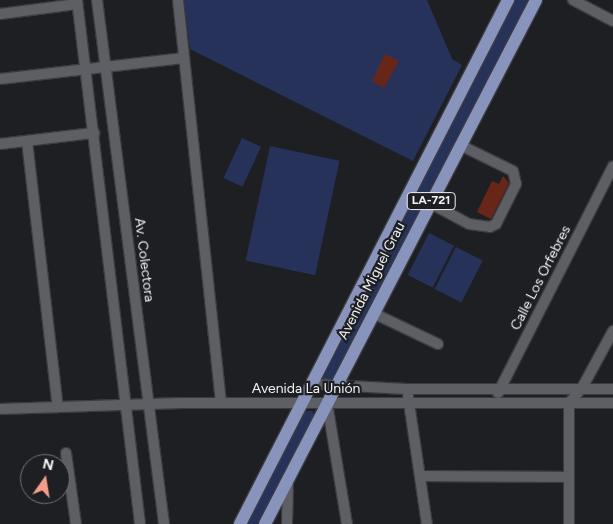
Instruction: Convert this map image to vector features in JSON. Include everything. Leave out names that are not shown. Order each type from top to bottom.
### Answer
[{"type":"main road","name":"Avenida Miguel Grau","points":[[240,524],[508,0]]},
{"type":"main road","name":"Avenida Miguel Grau","points":[[265,524],[288,482],[334,387],[536,0]]},
{"type":"street","name":"Av. Colectora","points":[[97,0],[164,524]]},
{"type":"street","points":[[178,0],[221,403]]},
{"type":"street","points":[[573,0],[613,21]]},
{"type":"street","points":[[0,14],[77,2],[140,524]]},
{"type":"street","points":[[0,79],[184,58]]},
{"type":"street","points":[[0,144],[94,133]]},
{"type":"street","points":[[27,141],[58,407]]},
{"type":"street","points":[[430,203],[470,224],[490,227],[496,224],[516,184],[513,171],[460,145]]},
{"type":"street","name":"Calle Los Orfebres","points":[[496,403],[499,389],[613,166]]},
{"type":"street","points":[[373,313],[438,344]]},
{"type":"street","points":[[569,524],[569,403],[582,388],[613,331]]},
{"type":"street","name":"Avenida La Unión","points":[[313,384],[334,387],[406,389],[613,389]]},
{"type":"street","points":[[406,389],[427,524]]},
{"type":"street","name":"Avenida La Unión","points":[[0,409],[221,403],[613,403]]},
{"type":"street","points":[[327,403],[347,524]]},
{"type":"street","points":[[66,453],[76,524]]},
{"type":"street","points":[[420,476],[569,477]]},
{"type":"street","points":[[287,524],[288,482]]},
{"type":"shaded area","points":[[184,0],[427,0],[452,59],[462,65],[413,161],[190,49]]},
{"type":"shaded area","points":[[513,0],[531,0],[336,381],[323,380],[322,375]]},
{"type":"shaded area","points":[[242,138],[261,147],[242,187],[223,178]]},
{"type":"shaded area","points":[[270,146],[339,161],[315,275],[246,260]]},
{"type":"shaded area","points":[[429,233],[454,246],[433,288],[408,275]]},
{"type":"shaded area","points":[[456,247],[483,261],[461,302],[435,289]]},
{"type":"shaded area","points":[[301,411],[312,411],[315,415],[259,524],[244,524]]},
{"type":"building","points":[[385,54],[399,61],[384,88],[372,81]]},
{"type":"building","points":[[503,176],[509,183],[491,219],[477,212],[492,181],[499,184]]}]
